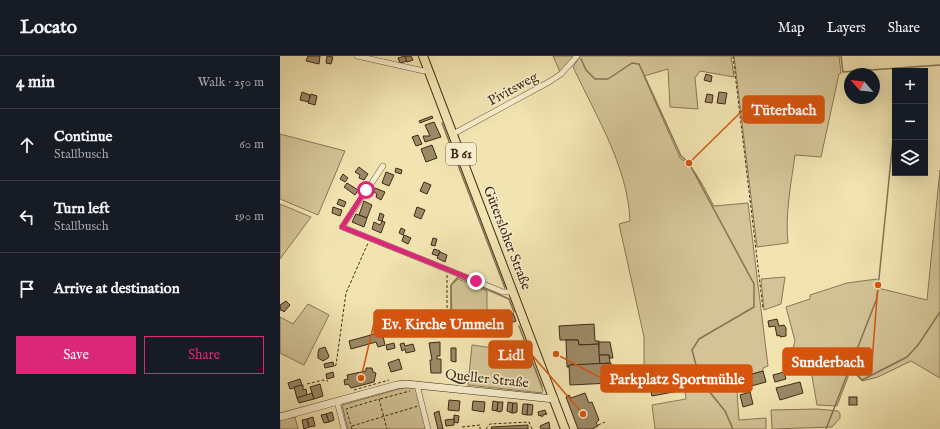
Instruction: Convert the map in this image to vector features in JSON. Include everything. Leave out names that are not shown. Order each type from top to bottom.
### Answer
[{"type":"main road","name":"Gütersloher Straße","points":[[423,56],[565,429]]},
{"type":"street","points":[[357,56],[424,72],[429,70]]},
{"type":"street","name":"Pivitsweg","points":[[453,134],[549,82],[561,74],[577,56]]},
{"type":"street","points":[[383,166],[342,227],[503,292],[513,292]]},
{"type":"street","name":"Queller Straße","points":[[280,417],[397,385],[415,388],[554,399]]},
{"type":"street","points":[[415,388],[419,406],[428,429]]},
{"type":"street","points":[[338,401],[344,429]]},
{"type":"path","points":[[733,56],[762,309]]},
{"type":"path","points":[[335,366],[346,293],[370,238]]},
{"type":"path","points":[[449,270],[447,314],[488,319]]},
{"type":"path","points":[[308,384],[323,380],[328,381]]},
{"type":"path","points":[[348,392],[389,380]]},
{"type":"path","points":[[352,429],[346,409],[415,388]]},
{"type":"path","points":[[379,399],[387,429]]},
{"type":"path","points":[[344,429],[419,406],[416,401]]},
{"type":"path","points":[[540,417],[547,414],[546,412]]},
{"type":"path","points":[[486,429],[490,424],[529,422],[532,429]]},
{"type":"path","points":[[598,425],[605,422]]},
{"type":"path","points":[[462,427],[480,425],[480,429]]},
{"type":"shaded area","points":[[553,56],[574,56],[560,72]]},
{"type":"shaded area","points":[[580,56],[731,56],[734,77],[700,71],[695,78],[698,109],[670,107],[668,69],[644,76],[680,158],[691,167],[714,206],[748,203],[768,366],[763,368],[763,371],[736,378],[739,420],[766,418],[766,429],[655,429],[652,405],[686,399],[683,379],[644,386],[644,337],[619,224],[630,221],[628,201],[617,161],[601,123],[573,67]]},
{"type":"shaded area","points":[[734,56],[839,56],[841,73],[839,74],[821,157],[795,155],[788,210],[788,243],[757,247]]},
{"type":"shaded area","points":[[280,134],[345,151],[318,215],[280,199]]},
{"type":"shaded area","points":[[940,170],[940,378],[911,361],[878,377],[862,381],[851,369],[837,406],[817,405],[810,365],[798,369],[792,352],[795,341],[786,307],[810,299],[810,295],[847,283],[877,279],[878,288],[927,300]]},
{"type":"shaded area","points":[[280,204],[311,217],[280,259]]},
{"type":"shaded area","points":[[785,277],[781,304],[764,310],[761,279]]},
{"type":"shaded area","points":[[458,279],[487,291],[487,317],[452,313],[451,285]]},
{"type":"shaded area","points":[[308,304],[329,315],[304,365],[280,353],[280,317],[293,324]]},
{"type":"shaded area","points":[[472,345],[529,353],[543,390],[542,393],[468,385]]},
{"type":"shaded area","points":[[406,387],[416,388],[426,429],[348,429],[342,405]]},
{"type":"shaded area","points":[[817,409],[838,411],[840,413],[840,418],[832,427],[772,429],[771,410]]},
{"type":"shaded area","points":[[295,417],[298,429],[280,429],[280,420]]},
{"type":"building","points":[[308,56],[320,56],[319,64],[306,61]]},
{"type":"building","points":[[327,56],[333,57],[331,64],[326,63]]},
{"type":"building","points":[[405,56],[407,61],[400,63],[398,58]]},
{"type":"building","points":[[405,56],[411,56],[413,60],[407,62]]},
{"type":"building","points":[[706,74],[712,76],[711,82],[704,80]]},
{"type":"building","points":[[302,92],[310,95],[309,102],[300,100]]},
{"type":"building","points":[[719,92],[727,93],[725,104],[717,103]]},
{"type":"building","points":[[311,94],[317,96],[315,105],[308,103]]},
{"type":"building","points":[[707,94],[713,95],[712,103],[705,102]]},
{"type":"building","points":[[432,116],[433,118],[420,123],[419,121]]},
{"type":"building","points":[[434,122],[441,137],[425,142],[423,136],[430,136],[425,125]]},
{"type":"building","points":[[418,135],[422,144],[416,146],[412,137]]},
{"type":"building","points":[[432,145],[437,158],[426,162],[421,149]]},
{"type":"building","points":[[359,167],[368,174],[364,180],[359,178],[360,175],[355,172]]},
{"type":"building","points":[[396,168],[402,170],[401,174],[395,172]]},
{"type":"building","points":[[386,172],[394,175],[389,186],[382,183]]},
{"type":"building","points":[[343,174],[348,178],[345,182],[340,179]]},
{"type":"building","points":[[424,182],[431,185],[427,194],[420,191]]},
{"type":"building","points":[[347,183],[358,190],[355,195],[344,187]]},
{"type":"building","points":[[375,188],[385,192],[381,200],[376,197],[377,194],[374,192]]},
{"type":"building","points":[[339,199],[346,202],[344,207],[337,204]]},
{"type":"building","points":[[364,201],[372,205],[367,218],[359,215]]},
{"type":"building","points":[[333,207],[342,210],[340,216],[332,213]]},
{"type":"building","points":[[417,207],[425,210],[421,219],[414,216]]},
{"type":"building","points":[[380,213],[384,215],[382,221],[378,220]]},
{"type":"building","points":[[356,214],[367,218],[364,227],[352,222]]},
{"type":"building","points":[[382,221],[385,222],[381,233],[372,229],[374,222],[380,225]]},
{"type":"building","points":[[401,228],[405,230],[403,235],[399,233]]},
{"type":"building","points":[[404,235],[411,238],[408,244],[402,241]]},
{"type":"building","points":[[433,238],[437,239],[435,246],[431,245]]},
{"type":"building","points":[[434,249],[440,251],[438,256],[432,254]]},
{"type":"building","points":[[440,252],[447,255],[445,262],[437,258]]},
{"type":"building","points":[[286,301],[290,305],[284,312],[282,310],[281,311],[280,305]]},
{"type":"building","points":[[513,313],[516,321],[508,324],[505,316]]},
{"type":"building","points":[[777,319],[779,326],[784,325],[786,328],[786,336],[777,336],[775,326],[769,327],[768,321]]},
{"type":"building","points":[[594,324],[595,341],[599,341],[599,344],[579,345],[578,340],[560,340],[559,326]]},
{"type":"building","points":[[382,332],[385,345],[378,347],[376,342],[351,349],[349,341]]},
{"type":"building","points":[[566,340],[578,340],[579,345],[599,344],[600,364],[569,365],[569,367],[567,367]]},
{"type":"building","points":[[440,342],[440,356],[437,356],[437,359],[441,359],[441,373],[431,373],[430,360],[432,360],[429,343]]},
{"type":"building","points":[[599,342],[610,342],[613,358],[610,358],[609,355],[599,355]]},
{"type":"building","points":[[394,343],[395,348],[387,350],[386,345]]},
{"type":"building","points":[[404,343],[405,346],[413,344],[415,351],[406,353],[405,349],[402,351],[400,344]]},
{"type":"building","points":[[325,347],[329,356],[323,361],[318,358],[318,353],[319,349]]},
{"type":"building","points":[[451,348],[456,348],[456,362],[451,361]]},
{"type":"building","points":[[599,355],[609,355],[610,363],[600,364]]},
{"type":"building","points":[[399,359],[402,369],[391,372],[388,363]]},
{"type":"building","points":[[333,362],[334,366],[325,368],[324,364]]},
{"type":"building","points":[[611,363],[611,383],[570,385],[569,365]]},
{"type":"building","points":[[366,368],[372,368],[373,372],[376,373],[374,382],[351,388],[348,384],[345,385],[344,380],[348,379],[347,375],[366,371]]},
{"type":"building","points":[[763,371],[766,382],[744,388],[742,377]]},
{"type":"building","points":[[333,372],[334,377],[327,379],[326,374]]},
{"type":"building","points":[[784,372],[786,379],[775,382],[773,375]]},
{"type":"building","points":[[300,379],[302,385],[290,389],[288,383]]},
{"type":"building","points":[[683,381],[684,390],[652,396],[650,387]]},
{"type":"building","points":[[800,382],[803,393],[780,400],[776,388]]},
{"type":"building","points":[[320,384],[323,396],[314,399],[310,387]]},
{"type":"building","points":[[303,385],[303,390],[306,389],[307,395],[297,398],[294,387]]},
{"type":"building","points":[[750,392],[753,404],[743,407],[740,395]]},
{"type":"building","points":[[312,393],[314,399],[299,403],[297,398]]},
{"type":"building","points":[[585,393],[589,403],[592,402],[599,420],[596,423],[598,426],[592,429],[578,429],[566,397],[569,395],[571,398]]},
{"type":"building","points":[[849,397],[857,397],[857,405],[849,405]]},
{"type":"building","points":[[449,400],[460,401],[459,411],[448,410]]},
{"type":"building","points":[[473,401],[485,402],[484,412],[472,410]]},
{"type":"building","points":[[493,401],[498,402],[497,411],[492,410]]},
{"type":"building","points":[[498,402],[503,402],[502,411],[499,412],[497,411]]},
{"type":"building","points":[[508,402],[513,403],[512,413],[507,411]]},
{"type":"building","points":[[513,403],[517,403],[517,412],[512,413]]},
{"type":"building","points":[[523,404],[528,404],[527,415],[522,414]]},
{"type":"building","points":[[528,404],[533,405],[532,415],[527,415]]},
{"type":"building","points":[[545,410],[546,414],[539,416],[538,412]]},
{"type":"building","points":[[439,411],[443,429],[438,429],[434,413]]},
{"type":"building","points":[[332,412],[334,420],[329,422],[326,414]]},
{"type":"building","points":[[326,414],[329,422],[324,423],[321,415]]},
{"type":"building","points":[[454,415],[459,416],[458,423],[454,422]]},
{"type":"building","points":[[313,417],[315,426],[309,427],[307,419]]},
{"type":"building","points":[[307,419],[309,427],[304,429],[302,420]]},
{"type":"building","points":[[454,419],[454,425],[446,426],[445,420]]},
{"type":"building","points":[[549,422],[550,429],[541,429],[540,426]]},
{"type":"building","points":[[528,425],[528,429],[492,429],[491,427]]},
{"type":"waterway","points":[[841,56],[843,72],[940,65]]},
{"type":"waterway","points":[[581,59],[586,70],[595,79],[608,79],[632,63],[639,64],[681,156],[689,163],[754,284],[754,307],[699,339],[692,350],[700,380],[725,411],[733,429]]},
{"type":"waterway","points":[[442,123],[505,288]]},
{"type":"waterway","points":[[826,429],[877,298],[893,140]]},
{"type":"waterway","points":[[451,311],[451,285],[458,277],[509,299],[514,312]]},
{"type":"waterway","points":[[850,367],[862,380],[907,357],[918,345],[940,312]]},
{"type":"waterway","points":[[519,326],[542,387]]},
{"type":"place","name":"Tüterbach","points":[[689,163]]},
{"type":"place","name":"Sunderbach","points":[[878,285]]},
{"type":"place","name":"Parkplatz Sportmühle","points":[[556,354]]},
{"type":"place","name":"Ev. Kirche Ummeln","points":[[361,378]]},
{"type":"place","name":"Lidl","points":[[583,414]]},
{"type":"route","points":[[366,190],[342,227],[476,281]]}]
